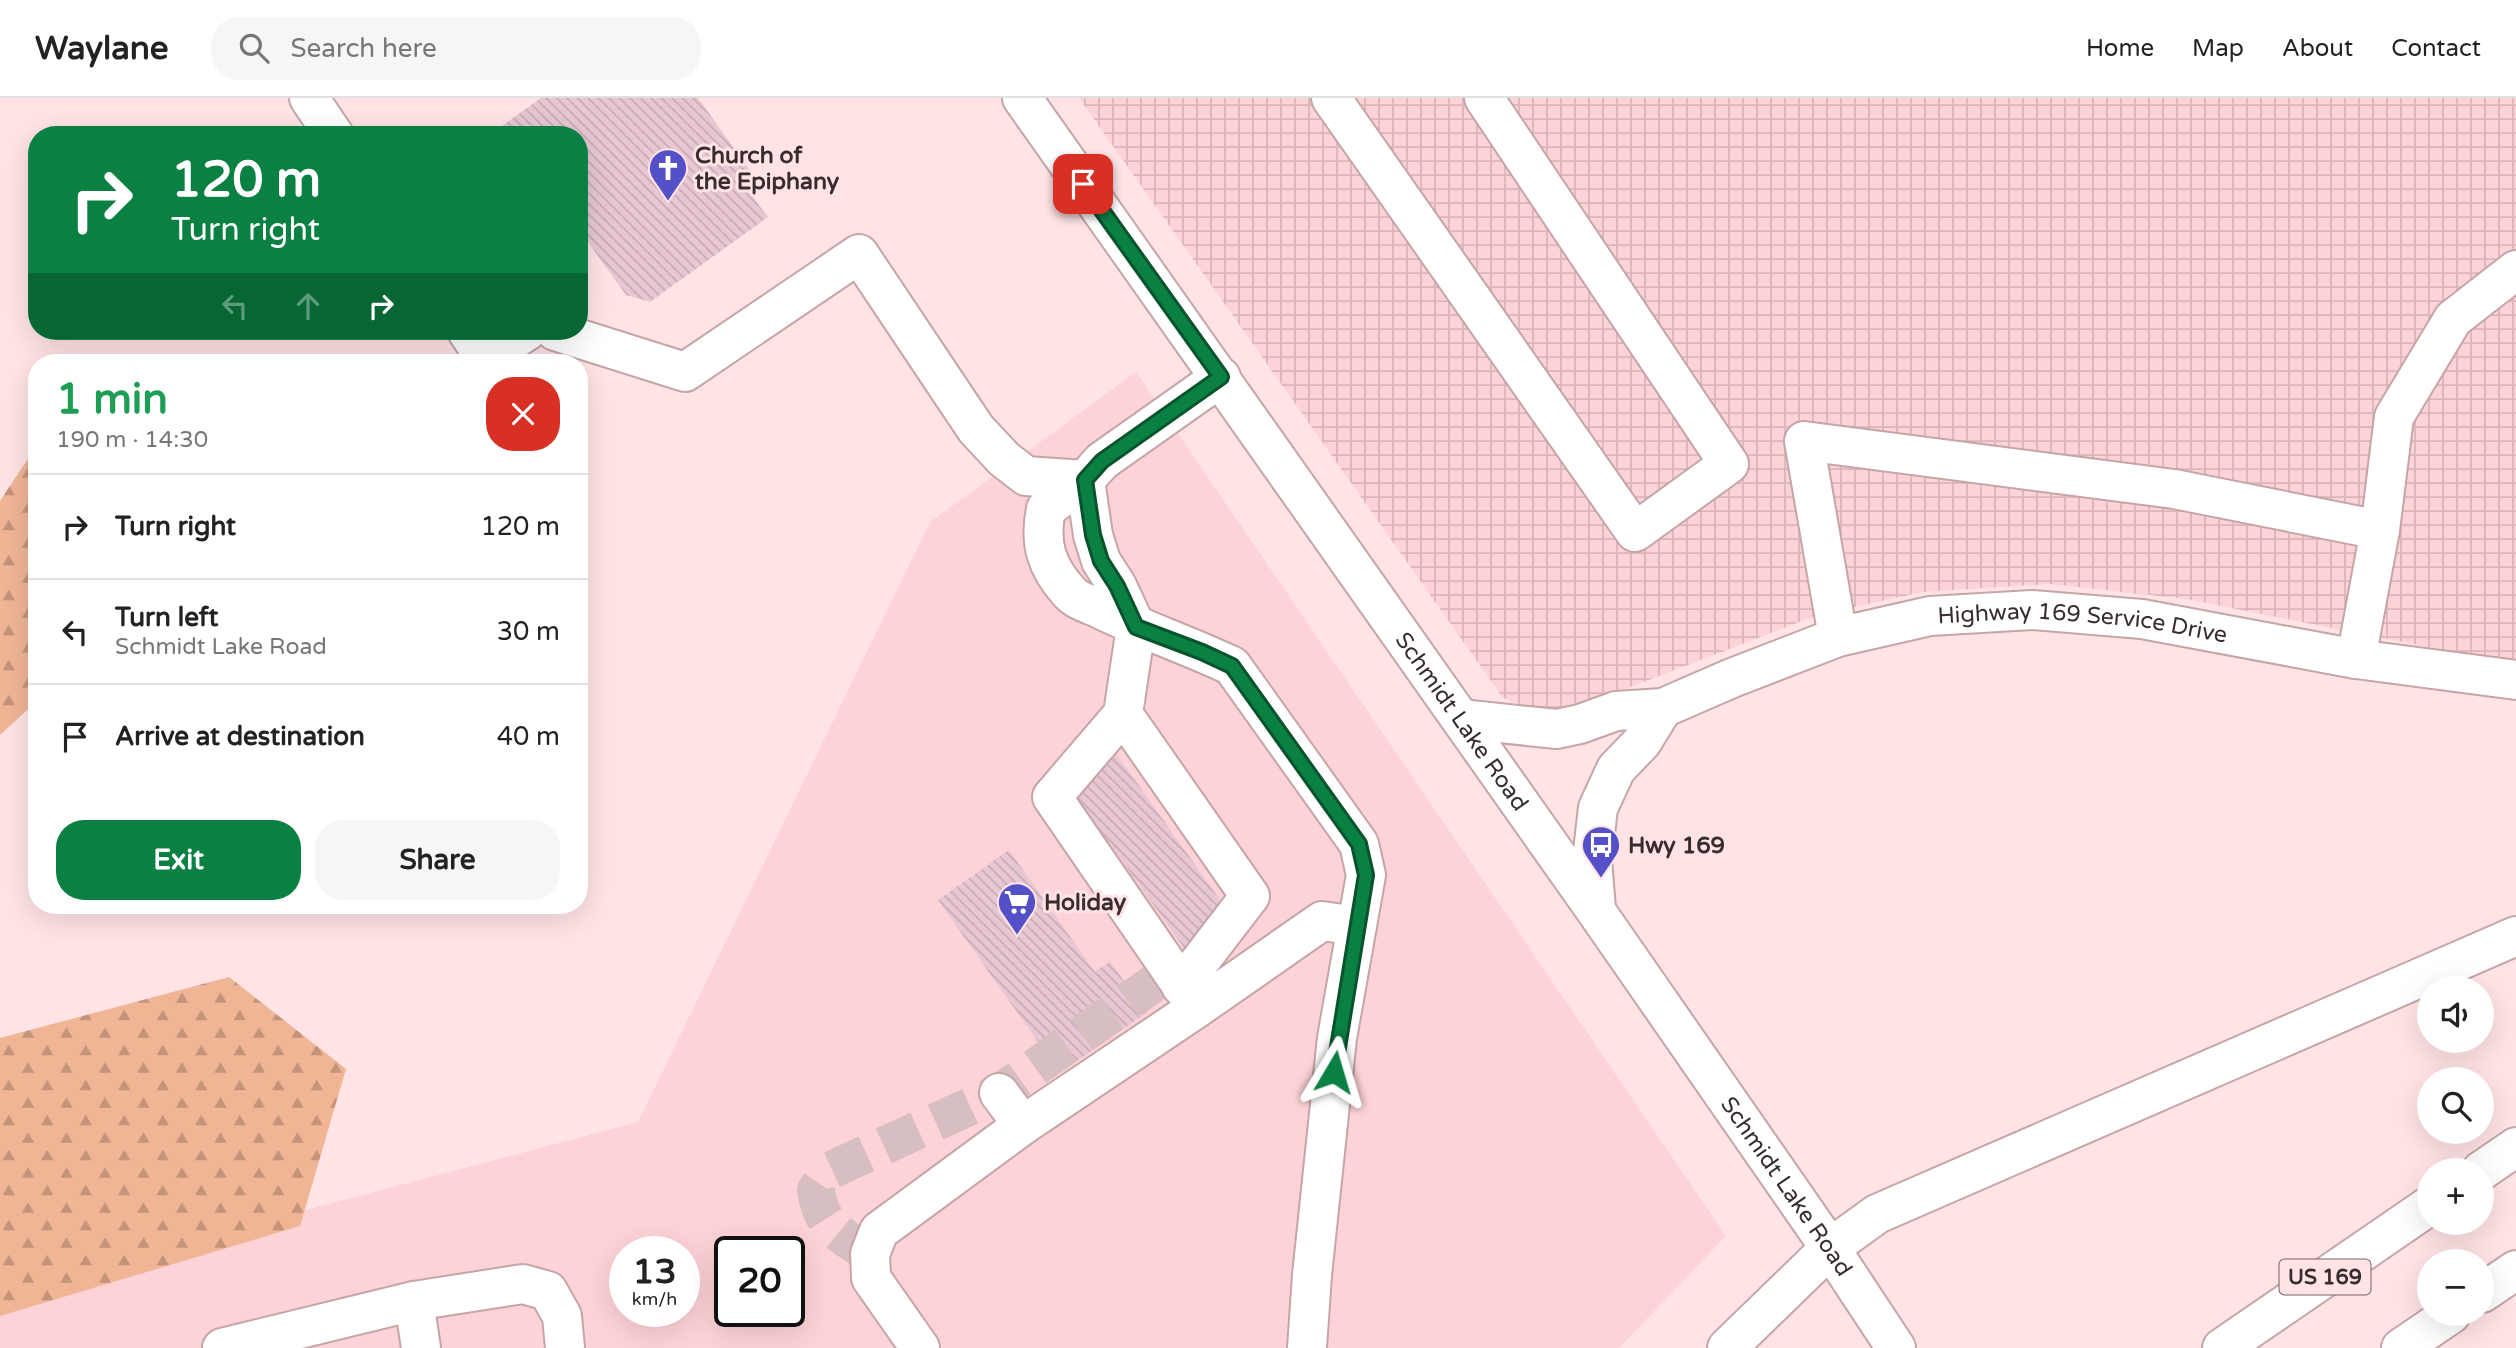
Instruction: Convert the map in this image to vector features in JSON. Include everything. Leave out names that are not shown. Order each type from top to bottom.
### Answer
[{"type":"main road","points":[[309,98],[328,126]]},
{"type":"main road","name":"Schmidt Lake Road","points":[[1022,98],[1596,911],[1830,1248],[1896,1348]]},
{"type":"main road","points":[[1331,98],[1634,532],[1729,464],[1484,98]]},
{"type":"main road","points":[[584,340],[685,372],[859,254],[975,429],[1004,459],[1026,476],[1085,480]]},
{"type":"main road","points":[[2356,659],[2380,530],[2395,417],[2453,319],[2516,270]]},
{"type":"main road","points":[[477,350],[503,340]]},
{"type":"main road","points":[[1221,377],[1102,461],[1085,480],[1046,509],[1041,533],[1049,565],[1071,595],[1136,627],[1232,666],[1359,844],[1366,875],[1336,1049],[1307,1348]]},
{"type":"main road","points":[[1838,637],[1804,441],[2174,489],[2380,530]]},
{"type":"main road","points":[[1085,480],[1093,535],[1101,561],[1117,586],[1136,627],[1123,714],[1052,797],[1189,997]]},
{"type":"main road","name":"Highway 169 Service Drive","points":[[1663,708],[1838,637],[1930,617],[2032,610],[2142,619],[2356,659],[2516,680]]},
{"type":"main road","points":[[1461,719],[1557,729],[1615,711],[1663,708]]},
{"type":"main road","points":[[1596,911],[1592,860],[1598,807],[1616,769],[1642,742],[1663,708]]},
{"type":"main road","points":[[1123,714],[1250,896],[1189,997]]},
{"type":"main road","points":[[920,1348],[871,1278],[870,1254],[879,1231],[1023,1125],[1189,997],[1322,921],[1357,926]]},
{"type":"main road","points":[[1727,1348],[1830,1248],[1877,1214],[2516,936]]},
{"type":"main road","points":[[999,1093],[1023,1125]]},
{"type":"main road","points":[[2494,1162],[2516,1147]]},
{"type":"main road","name":"US 169","points":[[2222,1348],[2417,1214]]},
{"type":"main road","points":[[2494,1285],[2516,1270]]},
{"type":"main road","points":[[222,1348],[303,1338],[414,1301],[523,1284],[548,1290],[562,1316],[565,1348]]},
{"type":"main road","points":[[414,1301],[421,1348]]},
{"type":"main road","points":[[2401,1348],[2433,1326]]},
{"type":"shaded area","points":[[1079,98],[2516,98],[2516,660],[2498,661],[2186,599],[2050,584],[1922,592],[1815,616],[1558,715],[1503,698]]},
{"type":"shaded area","name":"Holiday","points":[[1136,372],[1726,1236],[1619,1348],[0,1348],[0,1291],[638,1122],[930,522]]},
{"type":"green space","points":[[28,459],[28,709],[0,735],[0,501]]},
{"type":"green space","points":[[229,977],[346,1069],[300,1226],[0,1316],[0,1038]]},
{"type":"building","name":"Church of the Epiphany","points":[[541,98],[698,98],[756,179],[745,187],[768,217],[650,302],[626,295],[588,242],[588,126],[502,126]]},
{"type":"building","name":"Holiday","points":[[1115,752],[1223,904],[1186,951],[1076,796]]},
{"type":"building","name":"Holiday","points":[[1009,850],[1095,972],[1110,961],[1146,1013],[1060,1073],[938,900]]},
{"type":"tunnel","points":[[870,1254],[841,1235],[822,1213],[816,1190],[829,1171],[999,1093],[1171,971]]},
{"type":"place","name":"Church of the Epiphany","points":[[668,202]]},
{"type":"place","name":"Hwy 169","points":[[1601,879]]},
{"type":"place","name":"Holiday","points":[[1017,936]]},
{"type":"route","points":[[1083,184],[1221,377],[1102,461],[1085,480],[1093,535],[1101,561],[1117,586],[1136,627],[1232,666],[1359,844],[1366,875],[1334,1072]]}]
